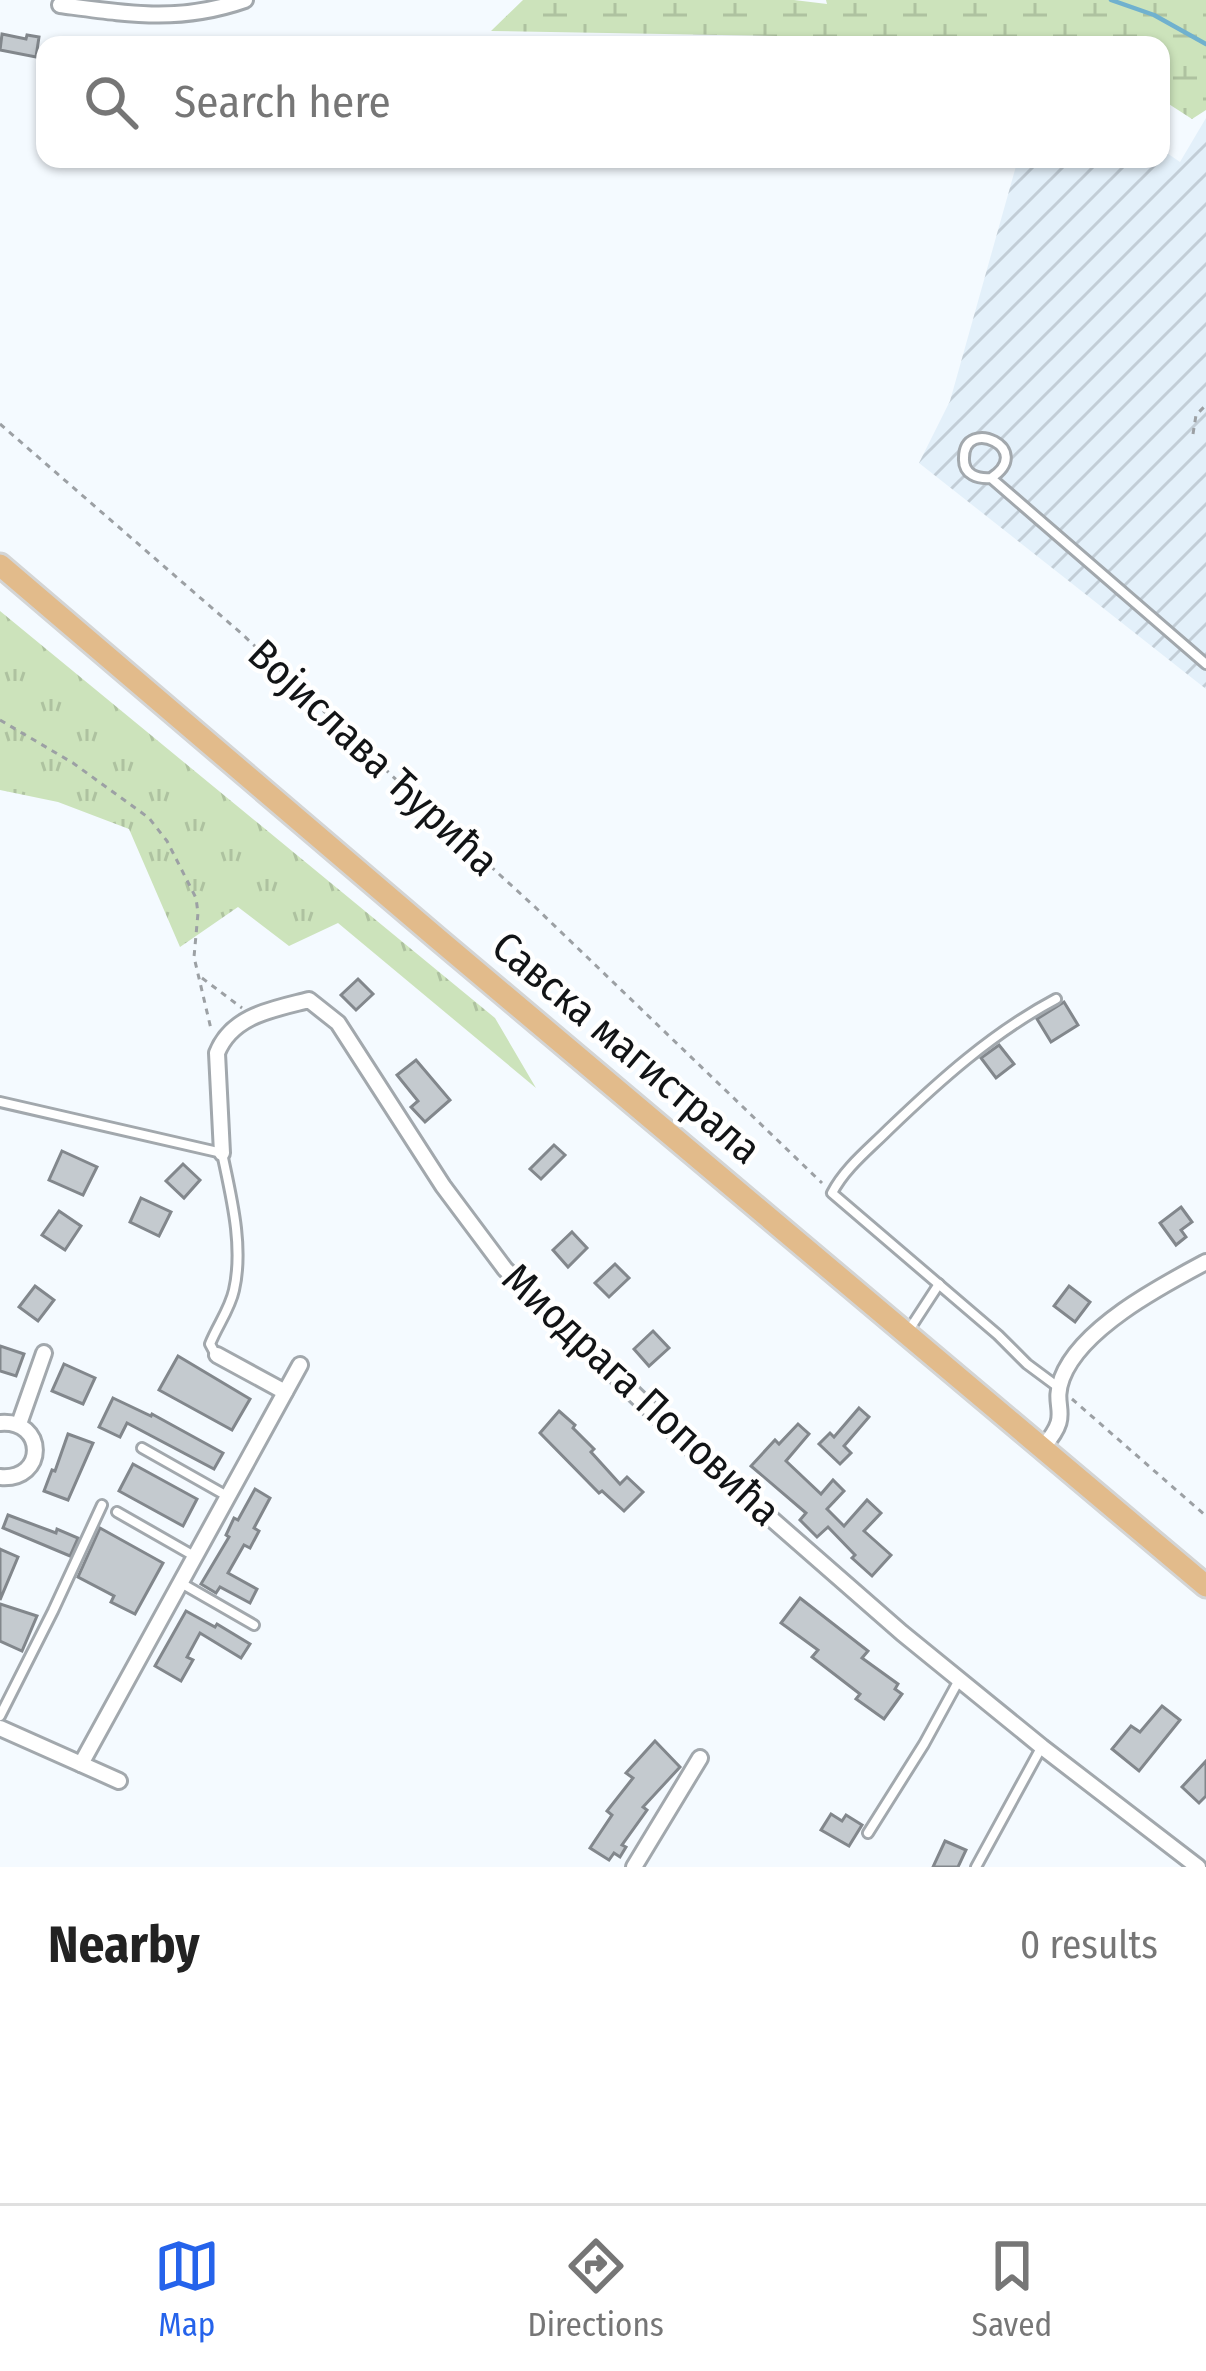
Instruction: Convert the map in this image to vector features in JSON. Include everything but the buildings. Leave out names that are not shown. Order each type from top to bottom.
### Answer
[{"type":"main road","name":"Савска магистрала","points":[[0,565],[1206,1586]]},
{"type":"street","points":[[60,5],[185,15],[245,0]]},
{"type":"street","name":"Миодрага Поповића","points":[[254,1014],[309,1000],[338,1023],[443,1186],[505,1269],[687,1444],[959,1680],[1198,1867]]},
{"type":"street","points":[[222,1153],[217,1053],[229,1034],[254,1014]]},
{"type":"street","points":[[1043,1447],[1060,1424],[1059,1388],[1076,1354],[1156,1290],[1206,1262]]},
{"type":"street","points":[[19,1424],[44,1353]]},
{"type":"street","points":[[218,1355],[285,1392]]},
{"type":"street","points":[[81,1764],[300,1365]]},
{"type":"street","points":[[0,1423],[19,1424],[32,1436],[35,1453],[21,1475],[0,1478]]},
{"type":"street","points":[[0,1728],[119,1780]]},
{"type":"street","points":[[634,1867],[700,1758]]},
{"type":"lane","points":[[991,478],[1000,472],[1005,454],[992,439],[973,441],[964,458],[972,475],[991,478],[1206,664]]},
{"type":"lane","points":[[1056,999],[942,1079],[846,1172],[832,1192],[1059,1388]]},
{"type":"lane","points":[[0,1102],[222,1153],[237,1262],[234,1292],[210,1344],[218,1355]]},
{"type":"lane","points":[[907,1334],[939,1284]]},
{"type":"lane","points":[[142,1448],[227,1496]]},
{"type":"lane","points":[[0,1716],[102,1505]]},
{"type":"lane","points":[[117,1512],[195,1556]]},
{"type":"lane","points":[[180,1582],[254,1625]]},
{"type":"lane","points":[[868,1833],[959,1680]]},
{"type":"lane","points":[[976,1867],[1042,1747]]},
{"type":"path","points":[[1193,434],[1196,415],[1206,405]]},
{"type":"path","name":"Војислава Ђурића","points":[[0,424],[242,634],[832,1192]]},
{"type":"path","points":[[0,720],[73,763],[157,826],[196,898],[193,944],[217,1053]]},
{"type":"path","points":[[198,974],[254,1014]]},
{"type":"path","points":[[1059,1388],[1206,1516]]},
{"type":"shaded area","points":[[1206,118],[1206,689],[919,463],[950,401],[1015,168],[1170,168],[1170,155],[1180,162]]},
{"type":"green space","points":[[523,0],[827,4],[826,0],[1206,0],[1206,110],[1192,119],[1170,105],[1170,36],[491,31]]},
{"type":"green space","points":[[0,611],[495,1018],[536,1088],[338,923],[289,946],[238,907],[180,947],[129,829],[58,802],[0,790]]},
{"type":"waterway","points":[[1111,0],[1154,15],[1206,44]]}]
